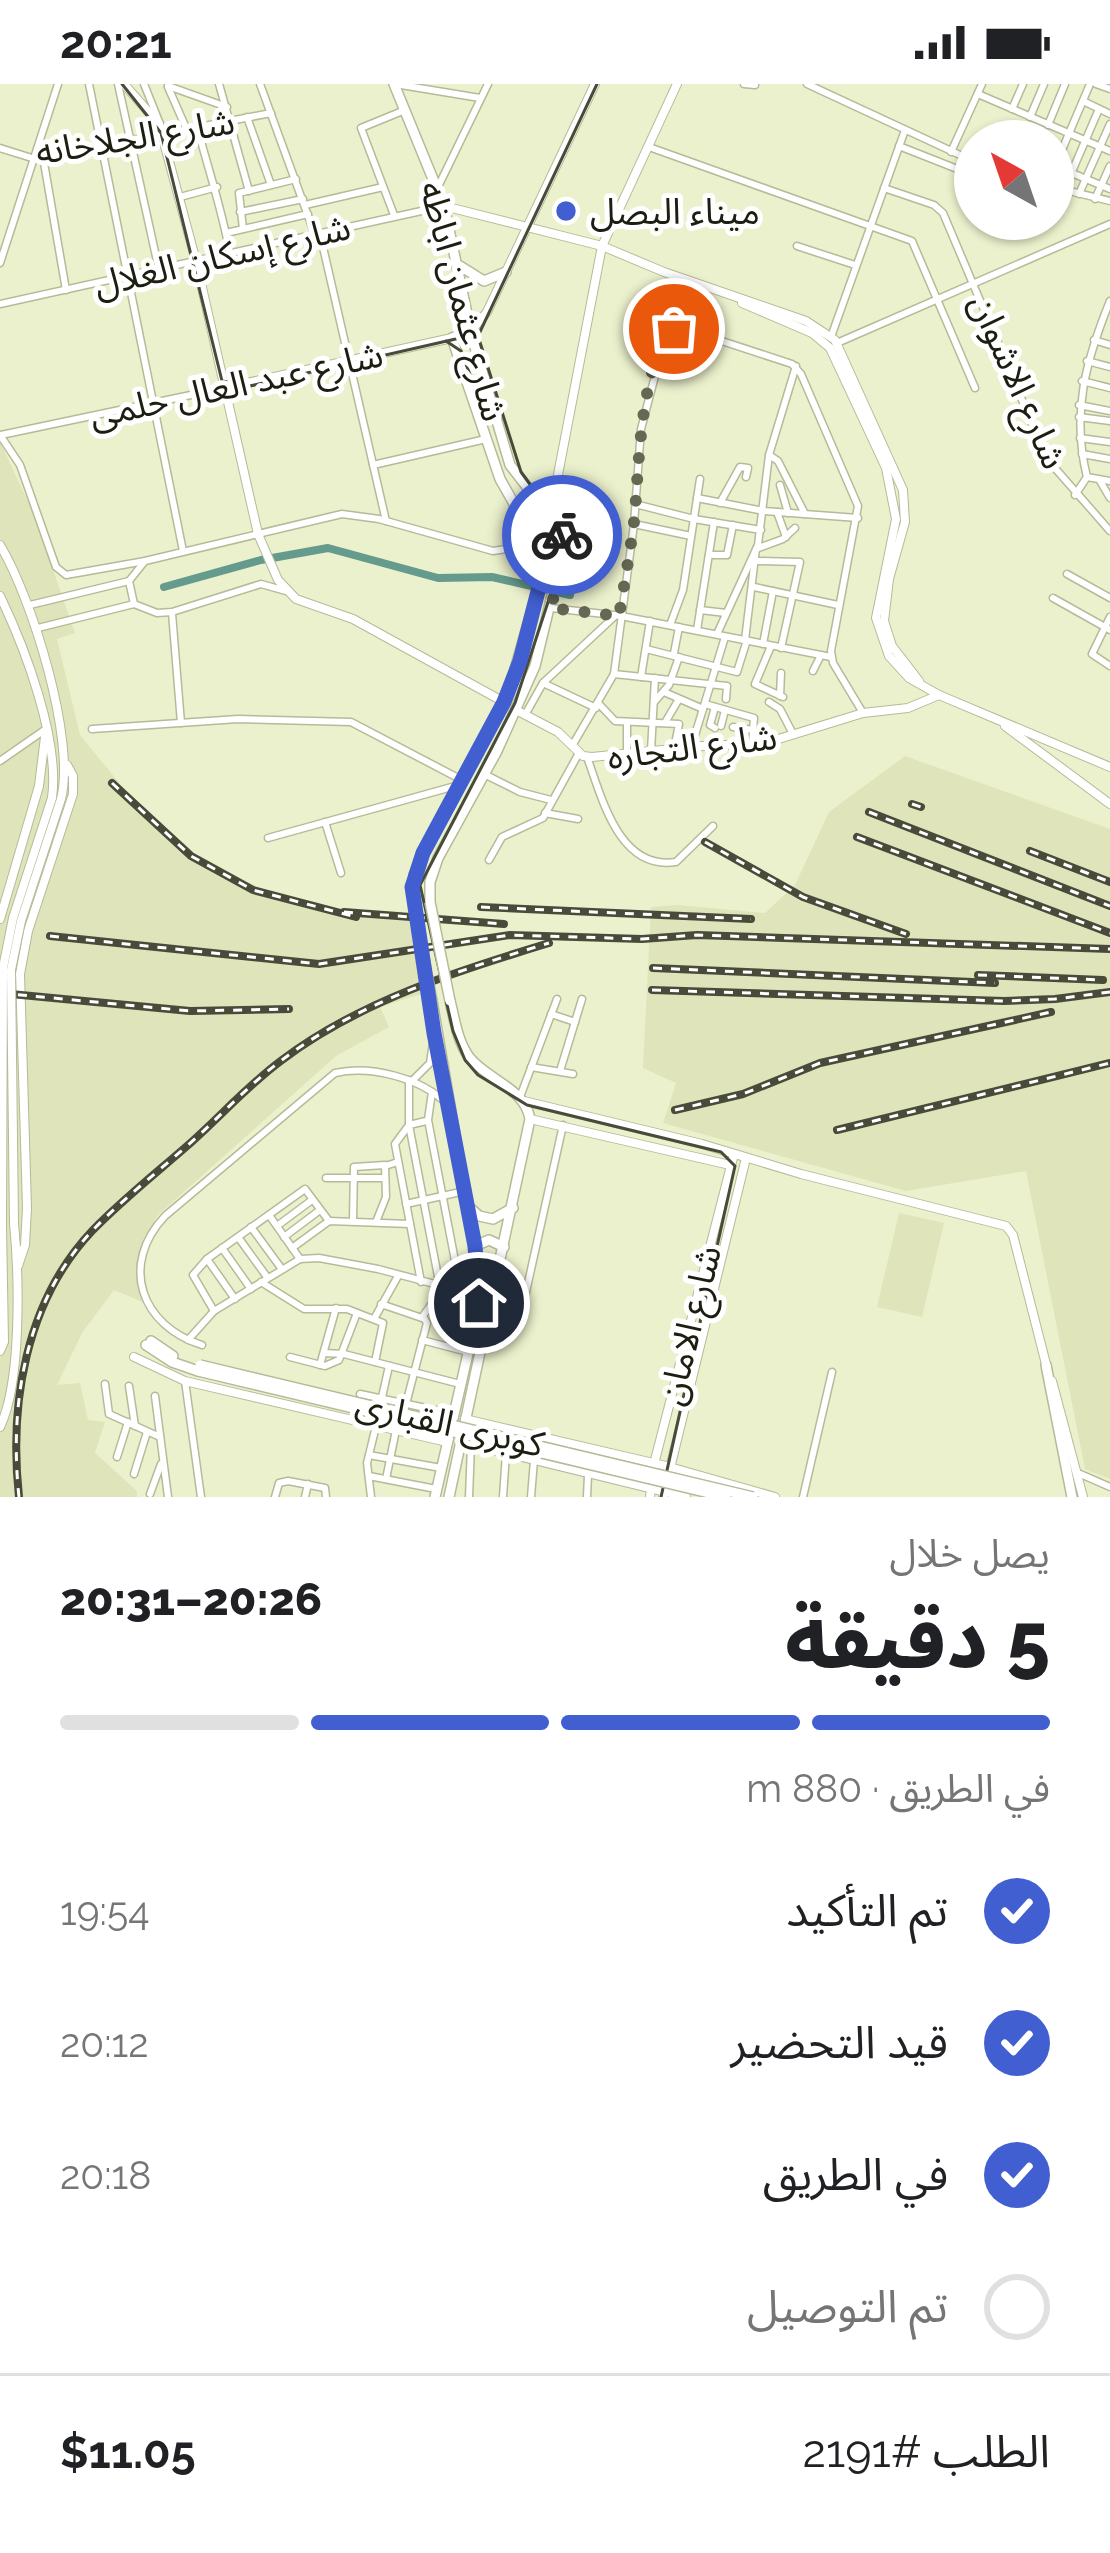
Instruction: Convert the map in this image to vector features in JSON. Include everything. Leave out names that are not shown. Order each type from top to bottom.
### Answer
[{"type":"main road","name":"شارع عثمان اباظه","points":[[395,84],[444,206],[471,331],[510,465],[545,510]]},
{"type":"main road","points":[[458,263],[484,281],[506,272]]},
{"type":"main road","name":"شارع عبد العال حلمى","points":[[452,338],[471,331]]},
{"type":"main road","name":"شارع عثمان اباظه","points":[[452,338],[504,488],[538,546],[543,572],[504,702]]},
{"type":"main road","points":[[436,1493],[504,1247],[530,1119],[522,1099],[470,1058],[458,1032],[430,902],[433,871],[521,712],[560,575],[562,535],[545,510]]},
{"type":"main road","points":[[449,1497],[466,1443],[459,1416],[461,1384],[479,1297],[475,1246],[413,899],[418,864],[504,702]]},
{"type":"main road","points":[[468,1206],[493,1220],[513,1208]]},
{"type":"main road","points":[[475,1246],[488,1240],[504,1247]]},
{"type":"main road","name":"كوبرى القبارى","points":[[149,1343],[160,1356],[199,1368],[726,1497]]},
{"type":"main road","points":[[1046,1364],[1072,1497]]},
{"type":"main road","name":"كوبرى القبارى","points":[[199,1368],[753,1497]]},
{"type":"street","points":[[0,263],[39,158],[58,84]]},
{"type":"street","points":[[89,84],[183,551]]},
{"type":"street","points":[[121,84],[154,116],[162,133]]},
{"type":"street","points":[[121,84],[159,270]]},
{"type":"street","points":[[144,84],[180,197],[258,534],[286,591]]},
{"type":"street","points":[[219,84],[249,190]]},
{"type":"street","points":[[260,84],[318,234],[386,521]]},
{"type":"street","points":[[395,84],[480,98]]},
{"type":"street","points":[[437,189],[488,84]]},
{"type":"street","points":[[471,331],[483,320],[595,84]]},
{"type":"street","points":[[0,435],[20,465],[58,571],[66,575],[343,514],[493,550],[506,549],[545,510],[556,484],[602,246],[677,84]]},
{"type":"street","points":[[744,84],[755,85]]},
{"type":"street","points":[[806,84],[954,153]]},
{"type":"street","points":[[951,152],[982,84]]},
{"type":"street","points":[[1012,109],[1023,84]]},
{"type":"street","points":[[1030,117],[1044,84]]},
{"type":"street","points":[[1050,120],[1065,84]]},
{"type":"street","points":[[1074,122],[1093,84],[1110,89]]},
{"type":"street","points":[[167,85],[227,107]]},
{"type":"street","points":[[167,85],[186,128]]},
{"type":"street","points":[[978,94],[1037,120]]},
{"type":"street","points":[[1083,101],[1110,114]]},
{"type":"street","points":[[1074,166],[1099,109]]},
{"type":"street","points":[[394,217],[361,128],[405,110]]},
{"type":"street","name":"شارع الجلاخانه","points":[[0,148],[39,158],[271,113]]},
{"type":"street","points":[[247,117],[271,185]]},
{"type":"street","points":[[1079,194],[1110,124]]},
{"type":"street","points":[[197,126],[217,188],[230,254]]},
{"type":"street","points":[[834,340],[855,265],[905,130]]},
{"type":"street","points":[[1074,136],[1110,151]]},
{"type":"street","points":[[899,146],[954,168]]},
{"type":"street","points":[[649,147],[912,241],[975,388]]},
{"type":"street","points":[[39,158],[66,290]]},
{"type":"street","points":[[1095,199],[1106,187],[1110,166]]},
{"type":"street","points":[[1074,174],[1106,187]]},
{"type":"street","points":[[243,229],[237,196],[296,179]]},
{"type":"street","points":[[226,233],[382,187]]},
{"type":"street","points":[[180,197],[217,188]]},
{"type":"street","name":"شارع الاشوان","points":[[884,188],[940,209],[1043,452],[1110,531]]},
{"type":"street","points":[[1074,193],[1110,201]]},
{"type":"street","points":[[240,212],[306,206]]},
{"type":"street","points":[[444,206],[602,246],[725,294],[812,333],[830,348],[886,468],[897,509],[877,605],[877,628],[889,656],[904,674],[939,695],[1110,767]]},
{"type":"street","name":"شارع إسكان الغلال","points":[[0,304],[444,206]]},
{"type":"street","points":[[834,340],[1110,224]]},
{"type":"street","points":[[797,246],[855,265]]},
{"type":"street","points":[[725,294],[806,321],[834,340],[903,490],[905,522],[889,579],[884,622],[892,646],[919,681]]},
{"type":"street","points":[[1075,495],[1087,477],[1080,438],[1082,381],[1110,301]]},
{"type":"street","points":[[489,860],[502,837],[538,822],[545,813],[614,674],[643,415],[664,342],[674,329],[684,327],[715,336],[796,366],[854,490],[858,518],[831,657],[863,713]]},
{"type":"street","name":"شارع عبد العال حلمى","points":[[0,435],[452,338]]},
{"type":"street","points":[[1094,340],[1110,345]]},
{"type":"street","points":[[1088,362],[1110,368]]},
{"type":"street","points":[[646,649],[739,672],[758,561],[769,455],[796,366]]},
{"type":"street","points":[[1082,381],[1110,388]]},
{"type":"street","points":[[1079,405],[1110,411]]},
{"type":"street","points":[[1079,417],[1110,421]]},
{"type":"street","points":[[1080,438],[1110,442]]},
{"type":"street","points":[[373,465],[486,439]]},
{"type":"street","points":[[1082,454],[1110,459]]},
{"type":"street","points":[[769,455],[778,460],[805,514]]},
{"type":"street","points":[[720,503],[742,466],[748,468],[746,477]]},
{"type":"street","points":[[1087,477],[1110,481]]},
{"type":"street","points":[[653,704],[671,680],[675,626],[700,479]]},
{"type":"street","points":[[1100,479],[1110,498]]},
{"type":"street","points":[[780,485],[788,513]]},
{"type":"street","points":[[697,498],[764,511],[858,518]]},
{"type":"street","points":[[635,504],[694,520],[761,530]]},
{"type":"street","points":[[663,530],[668,510]]},
{"type":"street","points":[[777,512],[786,537]]},
{"type":"street","points":[[697,630],[714,522]]},
{"type":"street","points":[[634,524],[692,536]]},
{"type":"street","points":[[710,555],[728,555],[733,525]]},
{"type":"street","points":[[691,748],[717,667],[732,590],[757,549],[795,528]]},
{"type":"street","points":[[0,545],[38,628],[73,776],[73,794],[28,931],[20,974],[28,1208],[18,1266]]},
{"type":"street","points":[[30,605],[128,580],[145,561]]},
{"type":"street","points":[[758,561],[798,561],[781,648]]},
{"type":"street","points":[[1066,574],[1110,598]]},
{"type":"street","points":[[128,580],[134,604]]},
{"type":"street","points":[[38,628],[134,604],[158,614],[172,612],[261,584],[353,620],[504,702]]},
{"type":"street","points":[[754,587],[838,605]]},
{"type":"street","points":[[773,591],[767,645],[755,684],[781,696],[781,673]]},
{"type":"street","points":[[0,596],[46,729],[56,798],[11,970],[18,1266],[16,1344],[0,1427]]},
{"type":"street","points":[[1053,598],[1107,628]]},
{"type":"street","points":[[551,608],[650,621],[831,657]]},
{"type":"street","points":[[700,610],[726,613]]},
{"type":"street","points":[[172,612],[181,723]]},
{"type":"street","points":[[521,712],[543,683],[618,616]]},
{"type":"street","points":[[1110,617],[1092,654],[1110,666]]},
{"type":"street","points":[[641,677],[650,621]]},
{"type":"street","points":[[813,671],[821,656]]},
{"type":"street","points":[[614,674],[728,687],[726,699]]},
{"type":"street","points":[[651,751],[655,678]]},
{"type":"street","points":[[543,683],[597,706],[612,720],[651,719],[681,727],[674,749]]},
{"type":"street","points":[[664,692],[754,718],[752,746]]},
{"type":"street","name":"شارع التجاره","points":[[521,712],[558,732],[579,752],[628,754],[752,746],[863,713],[908,708],[939,695]]},
{"type":"street","points":[[666,721],[679,699]]},
{"type":"street","points":[[769,702],[780,709],[793,734]]},
{"type":"street","points":[[715,707],[710,724],[718,727],[724,710]]},
{"type":"street","points":[[92,729],[292,718],[351,722],[460,783]]},
{"type":"street","points":[[994,718],[1110,804]]},
{"type":"street","points":[[627,721],[628,754]]},
{"type":"street","points":[[733,727],[754,730]]},
{"type":"street","points":[[0,760],[46,729]]},
{"type":"street","points":[[0,919],[40,786],[46,729]]},
{"type":"street","points":[[579,752],[614,831],[652,860],[676,862],[712,826]]},
{"type":"street","points":[[0,1351],[4,1342],[2,968],[14,918],[67,765]]},
{"type":"street","points":[[484,774],[550,800]]},
{"type":"street","points":[[268,838],[460,783]]},
{"type":"street","points":[[545,813],[578,819]]},
{"type":"street","points":[[325,822],[341,873]]},
{"type":"street","points":[[557,999],[522,1099],[1006,1226],[1013,1235],[1083,1497]]},
{"type":"street","points":[[560,1071],[582,999]]},
{"type":"street","points":[[551,1014],[574,1022]]},
{"type":"street","points":[[422,1318],[439,1287],[410,1125],[411,1081],[430,1063],[434,1033]]},
{"type":"street","points":[[531,1067],[573,1073]]},
{"type":"street","points":[[202,1345],[161,1324],[146,1297],[142,1256],[157,1225],[328,1076],[356,1070],[411,1081],[447,1104]]},
{"type":"street","points":[[432,1091],[428,1120],[461,1292]]},
{"type":"street","points":[[530,1119],[730,1165]]},
{"type":"street","points":[[421,1282],[395,1142],[410,1125],[428,1120]]},
{"type":"street","points":[[524,1301],[563,1125]]},
{"type":"street","name":"شارع الامان","points":[[651,1493],[654,1464],[734,1154]]},
{"type":"street","name":"شارع الامان","points":[[663,1494],[746,1158]]},
{"type":"street","points":[[353,1220],[357,1165],[398,1162]]},
{"type":"street","points":[[376,1222],[386,1197],[385,1165]]},
{"type":"street","points":[[326,1178],[385,1178]]},
{"type":"street","points":[[214,1311],[194,1275],[207,1259],[304,1189],[329,1221]]},
{"type":"street","points":[[386,1197],[422,1201],[465,1191]]},
{"type":"street","points":[[277,1226],[314,1198]]},
{"type":"street","points":[[284,1237],[321,1209]]},
{"type":"street","points":[[269,1215],[299,1258]]},
{"type":"street","points":[[292,1248],[329,1221],[410,1224]]},
{"type":"street","points":[[251,1227],[281,1268]]},
{"type":"street","points":[[238,1237],[264,1280],[291,1304],[333,1321]]},
{"type":"street","points":[[222,1248],[251,1289]]},
{"type":"street","points":[[188,1340],[214,1311],[299,1258],[319,1258],[479,1297]]},
{"type":"street","points":[[207,1259],[236,1299]]},
{"type":"street","points":[[374,1319],[399,1276]]},
{"type":"street","points":[[381,1304],[427,1323],[406,1404]]},
{"type":"street","points":[[320,1365],[336,1309]]},
{"type":"street","points":[[309,1310],[357,1312],[385,1325],[375,1362]]},
{"type":"street","points":[[290,1357],[330,1365],[344,1354],[357,1312]]},
{"type":"street","points":[[422,1340],[468,1352]]},
{"type":"street","points":[[324,1353],[461,1384]]},
{"type":"street","points":[[134,1357],[185,1382],[447,1442]]},
{"type":"street","points":[[382,1399],[389,1366]]},
{"type":"street","points":[[803,1497],[832,1372]]},
{"type":"street","points":[[185,1382],[201,1497]]},
{"type":"street","points":[[105,1384],[109,1414],[160,1437]]},
{"type":"street","points":[[117,1457],[131,1424],[129,1386]]},
{"type":"street","points":[[360,1394],[670,1467],[775,1497]]},
{"type":"street","points":[[155,1396],[168,1497]]},
{"type":"street","points":[[371,1497],[368,1455],[376,1426]]},
{"type":"street","points":[[386,1479],[396,1430]]},
{"type":"street","points":[[134,1474],[148,1432]]},
{"type":"street","points":[[469,1497],[466,1443],[651,1493],[686,1497]]},
{"type":"street","points":[[503,1497],[506,1453]]},
{"type":"street","points":[[368,1455],[441,1468]]},
{"type":"street","points":[[150,1494],[163,1459]]},
{"type":"street","points":[[531,1497],[534,1460]]},
{"type":"street","points":[[1078,1473],[1110,1487]]},
{"type":"street","points":[[586,1497],[588,1474]]},
{"type":"street","points":[[369,1476],[436,1493]]},
{"type":"street","points":[[292,1497],[296,1482]]},
{"type":"street","points":[[274,1497],[279,1483],[308,1484],[323,1493]]},
{"type":"street","points":[[305,1497],[308,1484]]},
{"type":"shaded area","points":[[0,442],[33,512],[75,633],[57,639],[80,735],[125,790],[205,863],[261,888],[345,914],[410,921],[425,993],[380,1007],[389,1027],[336,1056],[158,1215],[144,1238],[141,1254],[145,1303],[114,1290],[82,1333],[57,1385],[80,1383],[88,1420],[105,1422],[95,1453],[137,1491],[137,1497],[0,1497]]},
{"type":"shaded area","points":[[905,756],[1110,829],[1110,1479],[1085,1469],[1026,1171],[906,1191],[663,1123],[676,1083],[643,1068],[651,907],[765,913],[795,885],[829,812]]},
{"type":"shaded area","points":[[899,1213],[944,1223],[922,1317],[877,1307]]},
{"type":"waterway","points":[[164,587],[261,560],[328,548],[438,578],[492,577],[570,595]]},
{"type":"tram line","points":[[122,84],[161,133],[222,381],[250,386],[460,338]]},
{"type":"tram line","points":[[597,84],[478,336],[521,472],[559,524],[566,547],[515,703],[420,885],[453,1031],[465,1060],[478,1075],[527,1105],[721,1152],[735,1166],[661,1497]]},
{"type":"tram line","points":[[446,341],[461,351],[472,380]]},
{"type":"railway","points":[[112,783],[191,856],[253,890],[356,917]]},
{"type":"railway","points":[[912,804],[921,807]]},
{"type":"railway","points":[[869,812],[1110,906]]},
{"type":"railway","points":[[857,837],[1110,933]]},
{"type":"railway","points":[[705,842],[803,897],[906,934]]},
{"type":"railway","points":[[1030,851],[1110,882]]},
{"type":"railway","points":[[481,907],[751,919]]},
{"type":"railway","points":[[344,912],[504,924]]},
{"type":"railway","points":[[50,936],[319,964],[510,935],[642,939],[697,935],[1110,949]]},
{"type":"railway","points":[[19,1497],[17,1427],[27,1356],[51,1290],[92,1231],[257,1080],[312,1039],[410,990],[549,943]]},
{"type":"railway","points":[[653,968],[995,983]]},
{"type":"railway","points":[[978,975],[1103,980]]},
{"type":"railway","points":[[652,990],[1004,1001],[1110,992]]},
{"type":"railway","points":[[0,993],[190,1011],[289,1009]]},
{"type":"railway","points":[[675,1110],[743,1094],[820,1063],[1051,1012]]},
{"type":"railway","points":[[837,1130],[1110,1063]]},
{"type":"way so far","points":[[562,535],[562,562],[551,608],[619,616],[634,524],[640,429],[664,342],[674,329]]},
{"type":"place","name":"ميناء البصل","points":[[566,211]]},
{"type":"route","points":[[479,1303],[475,1246],[412,887],[423,853],[504,702],[520,661],[543,572],[538,546],[527,528],[545,510],[562,535]]}]
